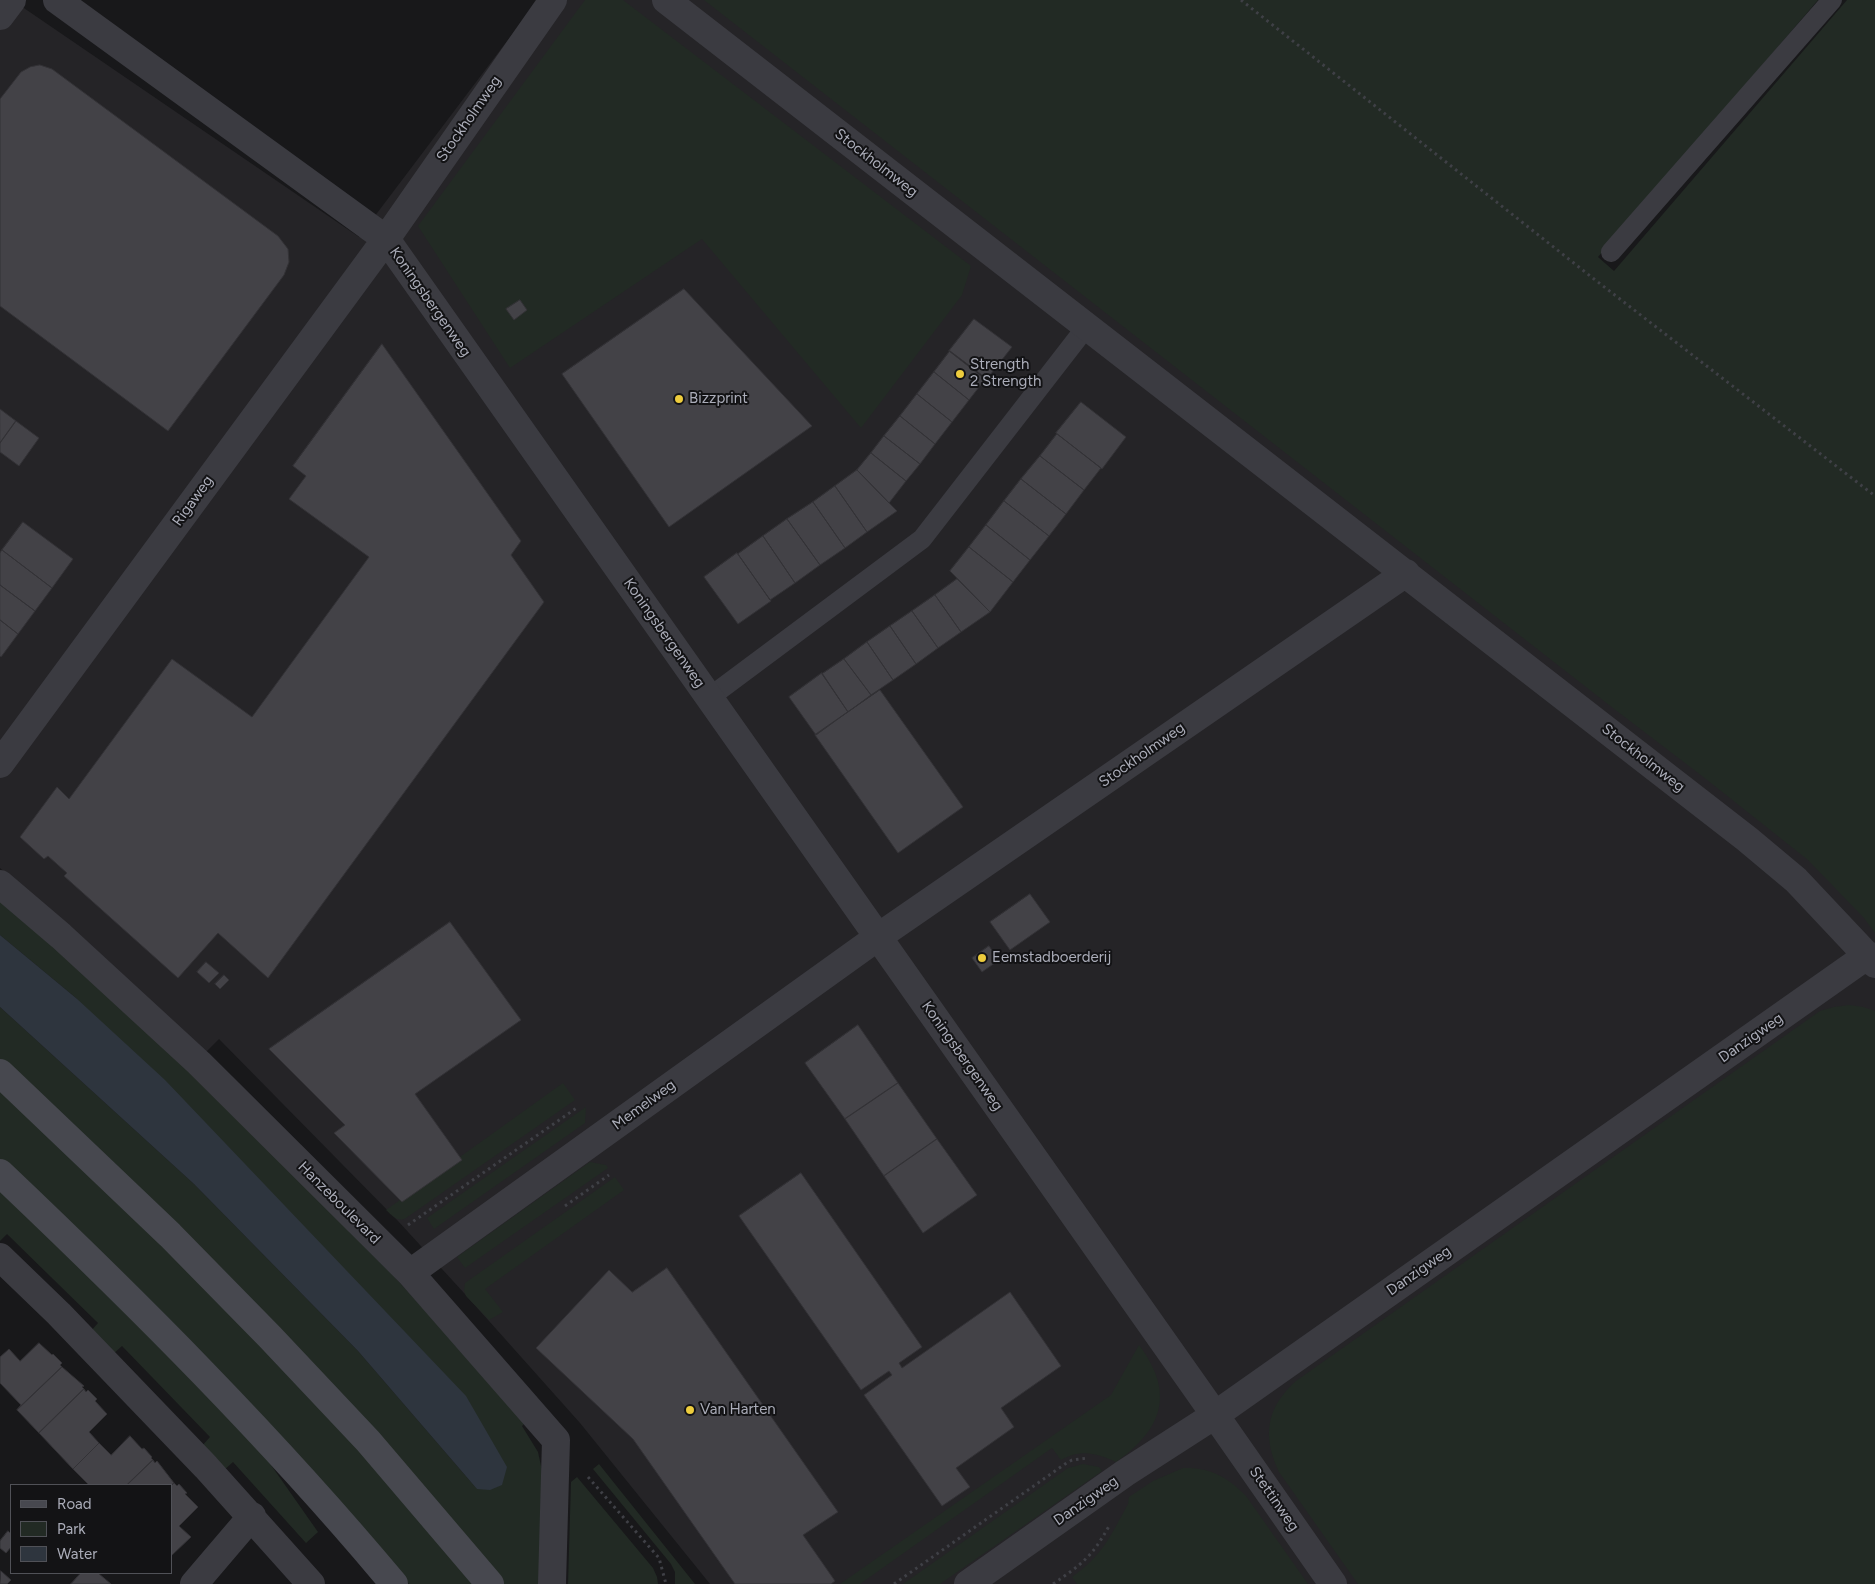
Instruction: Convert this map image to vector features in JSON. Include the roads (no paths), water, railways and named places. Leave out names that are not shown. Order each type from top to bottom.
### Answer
[{"type":"main road","points":[[0,1073],[170,1235],[256,1323],[368,1441],[490,1584]]},
{"type":"main road","points":[[0,1173],[69,1238],[236,1406],[307,1483],[394,1584]]},
{"type":"street","points":[[0,16],[12,0]]},
{"type":"street","name":"Koningsbergenweg","points":[[57,0],[386,239],[1215,1415]]},
{"type":"street","name":"Stockholmweg","points":[[386,239],[552,0]]},
{"type":"street","name":"Stockholmweg","points":[[666,0],[1747,838],[1796,880],[1872,959]]},
{"type":"street","name":"Rigaweg","points":[[0,764],[386,239]]},
{"type":"street","name":"Stockholmweg","points":[[878,937],[1406,574]]},
{"type":"street","name":"Hanzeboulevard","points":[[0,884],[61,936],[199,1062],[410,1273],[556,1440],[552,1584]]},
{"type":"street","name":"Memelweg","points":[[410,1273],[878,937]]},
{"type":"street","name":"Danzigweg","points":[[968,1584],[1125,1473],[1215,1415],[1872,959]]},
{"type":"street","points":[[2,1264],[136,1394],[252,1516],[311,1584]]},
{"type":"street","name":"Stettinweg","points":[[1215,1415],[1333,1584]]},
{"type":"street","points":[[194,1584],[252,1516]]},
{"type":"lane","points":[[1611,252],[1832,0]]},
{"type":"lane","name":"Koningsbergenweg","points":[[710,697],[922,540],[1087,326]]},
{"type":"water","points":[[0,935],[76,998],[165,1080],[466,1396],[507,1467],[502,1485],[490,1490],[477,1489],[358,1351],[194,1184],[0,1007]]},
{"type":"place","name":"Strength 2 Strength","points":[[960,374]]},
{"type":"place","name":"Bizzprint","points":[[679,399]]},
{"type":"place","name":"Eemstadboerderij","points":[[982,958]]},
{"type":"place","name":"Van Harten","points":[[690,1410]]}]
